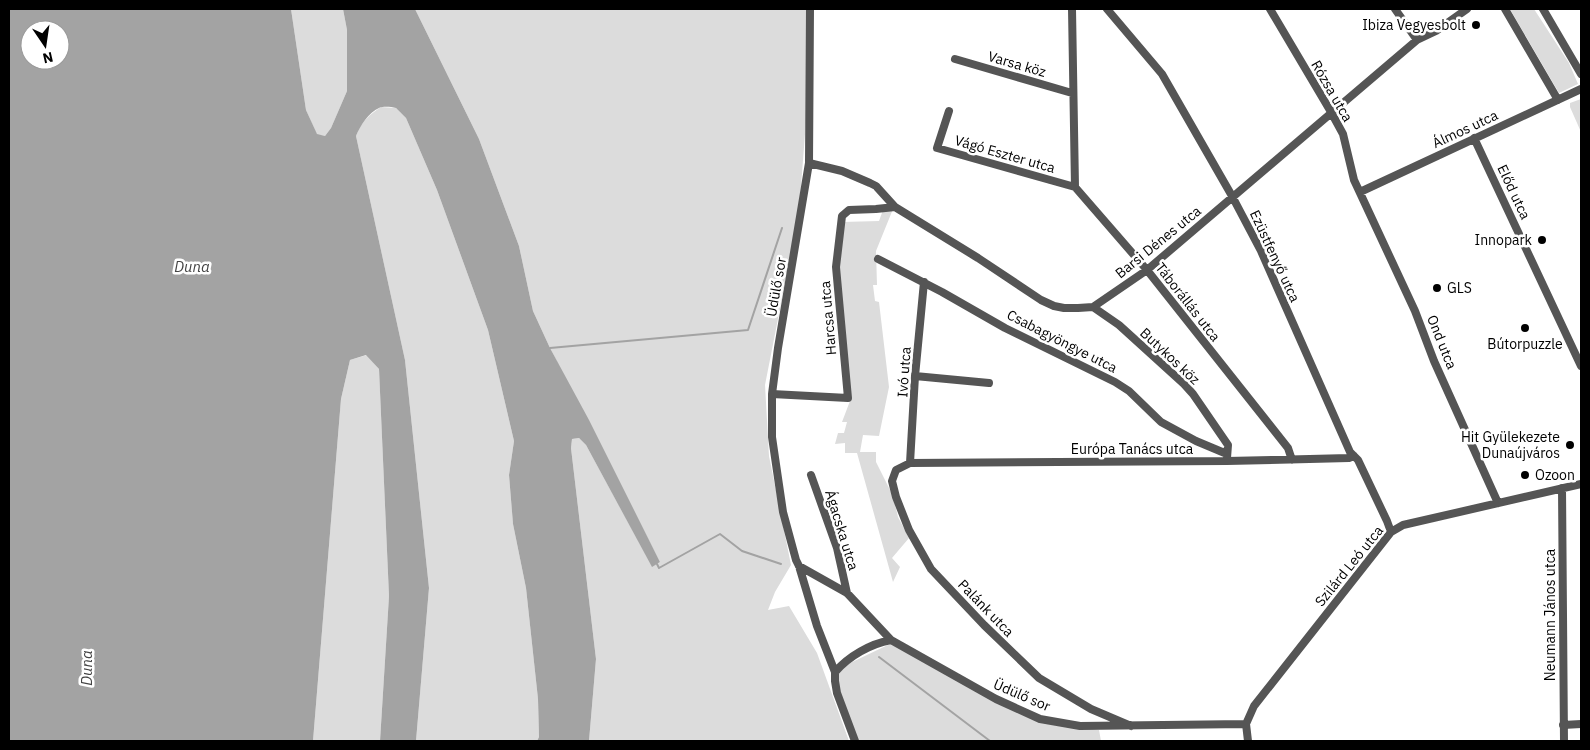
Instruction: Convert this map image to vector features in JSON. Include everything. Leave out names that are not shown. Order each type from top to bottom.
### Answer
[{"type":"street","name":"Üdülő sor","points":[[810,9],[809,163],[778,348],[772,394],[772,437],[782,504],[791,546],[817,626],[835,672],[834,681],[837,693],[855,741]]},
{"type":"street","points":[[1072,9],[1075,187]]},
{"type":"street","name":"Ezüstfenyő utca","points":[[1107,9],[1162,74],[1262,251],[1280,296],[1391,532]]},
{"type":"street","name":"Rózsa utca","points":[[1270,9],[1343,134],[1354,180],[1360,192]]},
{"type":"street","points":[[1395,9],[1417,40]]},
{"type":"street","name":"Barsi Dénes utca","points":[[1093,307],[1147,270],[1417,40],[1436,31],[1467,9]]},
{"type":"street","points":[[1504,9],[1558,100]]},
{"type":"street","points":[[1543,9],[1581,74]]},
{"type":"street","name":"Varsa köz","points":[[955,59],[1072,93]]},
{"type":"street","name":"Álmos utca","points":[[1360,192],[1581,89]]},
{"type":"street","name":"Vágó Eszter utca","points":[[949,111],[937,148],[1075,187]]},
{"type":"street","name":"Előd utca","points":[[1474,138],[1581,366]]},
{"type":"street","points":[[809,163],[842,171],[876,186],[895,207],[978,258],[1040,300],[1064,308],[1093,307]]},
{"type":"street","name":"Táborállás utca","points":[[1075,187],[1147,270],[1288,448],[1292,460]]},
{"type":"street","name":"Ond utca","points":[[1360,192],[1415,310],[1434,361],[1498,503]]},
{"type":"street","name":"Harcsa utca","points":[[772,394],[848,398],[836,267],[842,214],[849,210],[895,207]]},
{"type":"street","name":"Csabagyöngye utca","points":[[878,259],[924,282],[1005,328],[1115,382],[1129,391],[1160,422],[1227,457]]},
{"type":"street","name":"Ivó utca","points":[[910,463],[915,376],[924,282]]},
{"type":"street","name":"Butykos köz","points":[[1093,307],[1119,325],[1184,384],[1228,445],[1227,457]]},
{"type":"street","points":[[915,376],[989,383]]},
{"type":"street","name":"Európa Tanács utca","points":[[910,463],[1227,457],[1292,460],[1349,458],[1354,456]]},
{"type":"street","name":"Palánk utca","points":[[910,463],[896,470],[892,481],[909,530],[931,569],[984,625],[1039,678],[1091,709],[1131,726]]},
{"type":"street","name":"Ágacska utca","points":[[811,475],[837,548],[846,593]]},
{"type":"street","name":"Szilárd Leó utca","points":[[1246,724],[1257,701],[1391,532],[1404,525],[1581,484]]},
{"type":"street","name":"Neumann János utca","points":[[1562,488],[1564,741]]},
{"type":"street","name":"Üdülő sor","points":[[799,566],[846,593],[891,640],[996,699],[1040,718],[1080,726],[1246,724]]},
{"type":"street","points":[[835,672],[844,662],[870,647],[891,640]]},
{"type":"street","points":[[1246,724],[1248,741]]},
{"type":"street","points":[[1564,725],[1581,724]]},
{"type":"shaded area","points":[[291,9],[343,9],[347,30],[347,91],[331,128],[325,136],[317,135],[306,110]]},
{"type":"shaded area","points":[[415,9],[810,9],[806,121],[799,212],[765,385],[769,456],[791,565],[775,592],[768,610],[789,606],[817,653],[849,741],[589,741],[596,659],[571,448],[572,439],[579,438],[586,445],[652,566],[660,562],[550,348],[533,311],[519,246],[479,139]]},
{"type":"shaded area","points":[[1510,9],[1534,9],[1569,63],[1578,84],[1559,93]]},
{"type":"shaded area","points":[[1581,99],[1581,132],[1570,103]]},
{"type":"shaded area","points":[[381,107],[396,108],[406,118],[437,190],[488,330],[514,441],[509,475],[513,524],[526,588],[538,699],[539,737],[537,741],[416,741],[429,588],[405,360],[356,136],[366,119]]},
{"type":"shaded area","points":[[893,209],[876,251],[877,285],[873,285],[875,301],[879,302],[889,387],[879,436],[863,435],[860,452],[876,452],[876,462],[893,496],[898,517],[909,538],[892,558],[900,567],[893,582],[857,453],[845,453],[845,443],[835,444],[838,433],[844,433],[847,422],[842,422],[850,401],[838,268],[842,222],[879,221],[883,210]]},
{"type":"shaded area","points":[[367,355],[379,369],[389,596],[380,741],[313,741],[341,399],[350,360]]},
{"type":"shaded area","points":[[892,643],[1046,722],[1099,730],[1101,741],[857,741],[834,676],[846,665]]},
{"type":"water","name":"Duna","points":[[9,9],[291,9],[306,110],[317,134],[325,136],[331,128],[347,91],[347,30],[343,9],[415,9],[479,139],[519,246],[533,311],[550,348],[589,420],[660,562],[652,567],[586,445],[579,438],[572,439],[571,448],[596,659],[589,741],[537,741],[539,737],[538,699],[526,588],[513,524],[509,475],[514,441],[488,330],[437,190],[406,118],[396,108],[381,107],[375,110],[362,124],[356,136],[405,360],[429,588],[416,741],[380,741],[389,596],[379,369],[366,355],[350,360],[341,399],[313,741],[9,741]]},
{"type":"waterway","points":[[550,348],[748,330],[782,228]]},
{"type":"waterway","points":[[657,564],[659,568],[720,534],[742,551],[781,564]]},
{"type":"waterway","points":[[879,657],[990,741]]},
{"type":"place","name":"Ibiza Vegyesbolt","points":[[1476,25]]},
{"type":"place","name":"Innopark","points":[[1542,240]]},
{"type":"place","name":"GLS","points":[[1437,288]]},
{"type":"place","name":"Bútorpuzzle","points":[[1525,328]]},
{"type":"place","name":"Hit Gyülekezete Dunaújváros","points":[[1570,445]]},
{"type":"place","name":"Ozoon","points":[[1525,475]]}]
